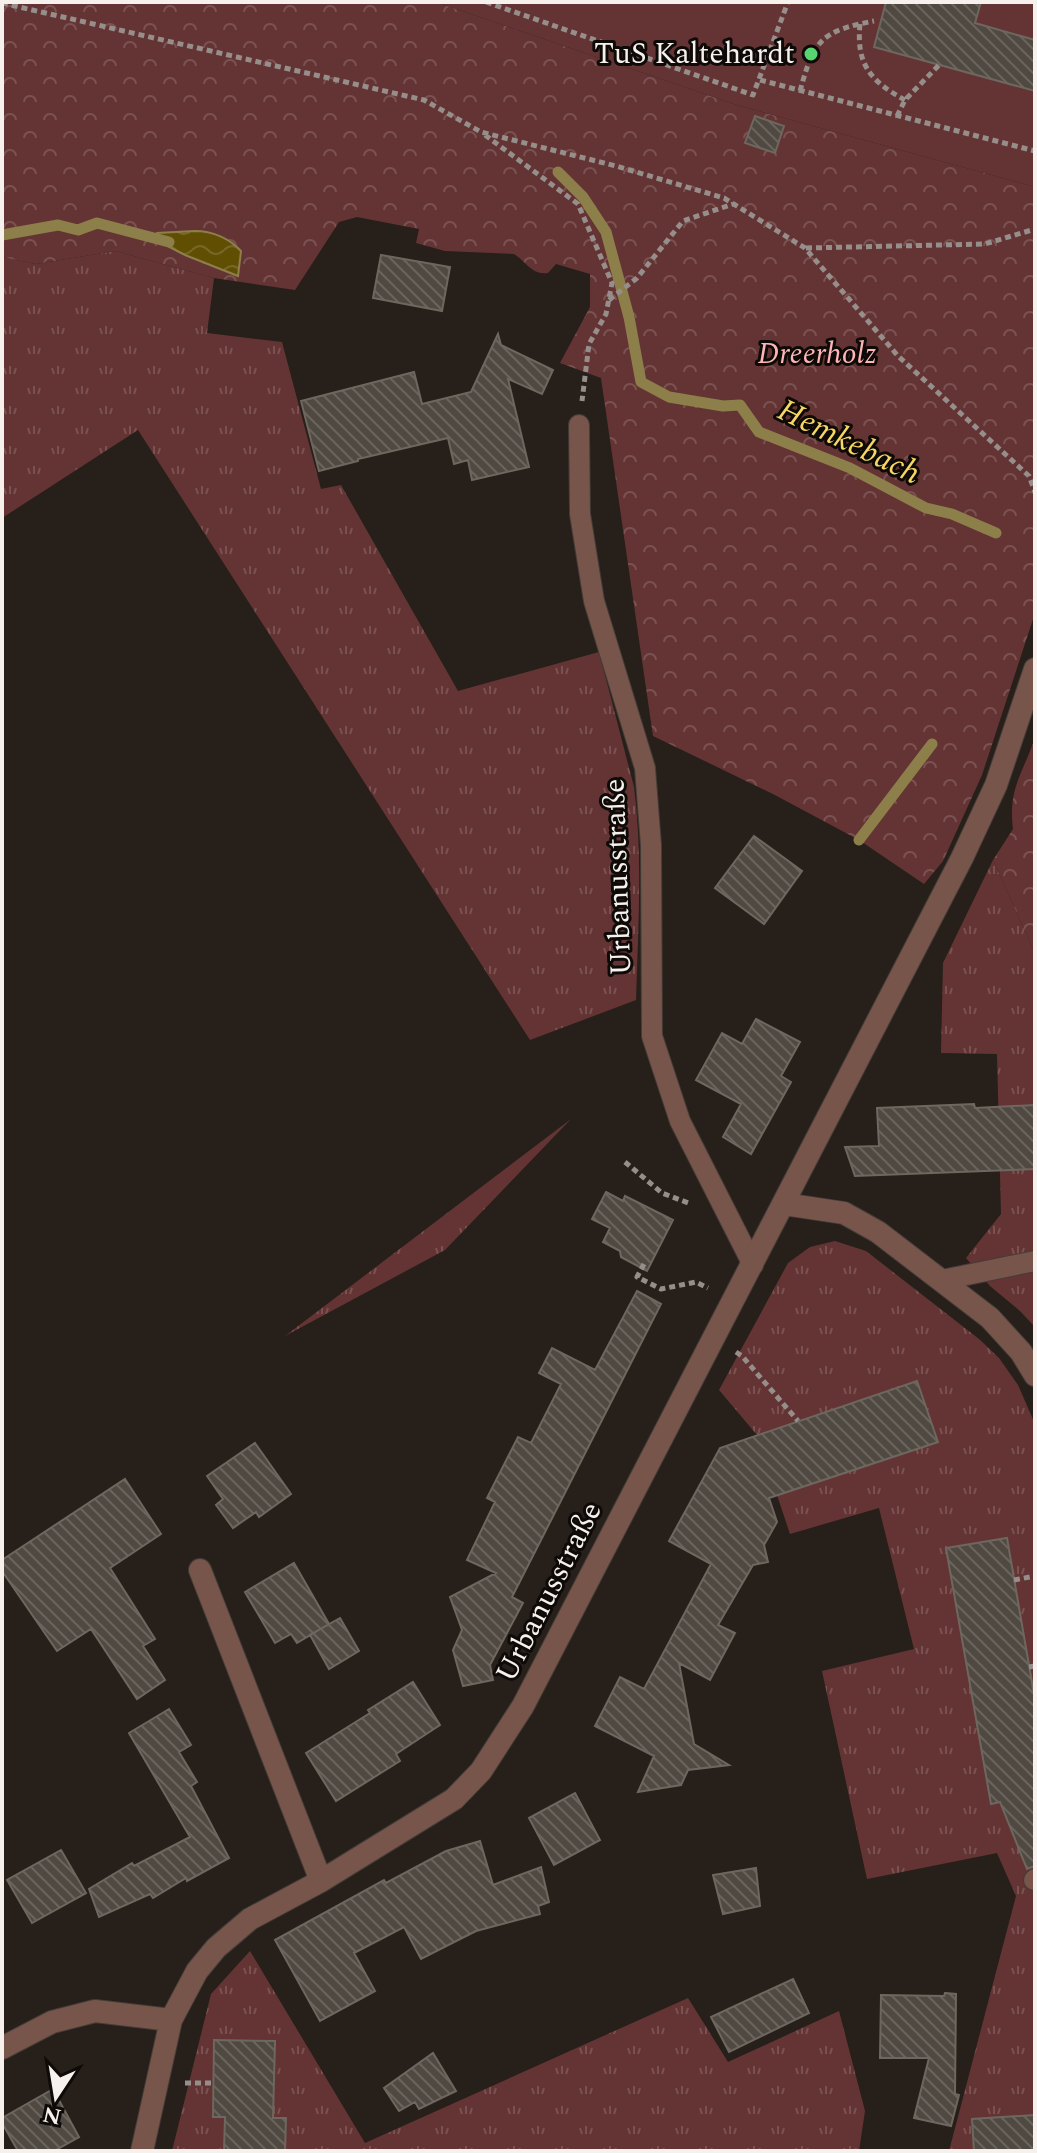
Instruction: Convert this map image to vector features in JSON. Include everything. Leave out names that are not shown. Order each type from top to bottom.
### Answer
[{"type":"street","name":"Urbanusstraße","points":[[142,2151],[171,2020],[197,1971],[216,1948],[250,1919],[321,1881],[454,1799],[481,1771],[523,1706],[962,858],[1026,717],[1035,669]]},
{"type":"street","points":[[784,1204],[844,1213],[878,1232],[990,1318],[1021,1352],[1035,1375]]},
{"type":"street","points":[[200,1570],[321,1881]]},
{"type":"street","points":[[2,2048],[52,2022],[95,2011],[171,2020]]},
{"type":"lane","name":"Urbanusstraße","points":[[579,425],[580,514],[594,601],[645,768],[651,845],[652,1036],[680,1121],[753,1265]]},
{"type":"lane","points":[[942,1280],[1035,1261]]},
{"type":"path","points":[[486,2],[753,95],[788,2]]},
{"type":"path","points":[[2,3],[424,100],[481,132],[578,204],[612,283],[606,314],[589,344],[579,425]]},
{"type":"path","points":[[800,91],[810,55],[822,39],[846,26],[874,21]]},
{"type":"path","points":[[860,24],[858,42],[861,60],[873,77],[905,100]]},
{"type":"path","points":[[897,116],[905,100],[940,64]]},
{"type":"path","points":[[760,80],[1035,151]]},
{"type":"path","points":[[481,132],[616,166],[724,198],[805,248],[898,356],[1029,476],[1035,492]]},
{"type":"path","points":[[608,301],[637,278],[683,221],[734,204]]},
{"type":"path","points":[[805,248],[985,244],[1035,229]]},
{"type":"path","points":[[625,1162],[662,1193],[726,1215]]},
{"type":"path","points":[[644,1264],[637,1277],[661,1289],[696,1282],[735,1300]]},
{"type":"path","points":[[714,1341],[742,1356],[798,1421]]},
{"type":"path","points":[[1014,1580],[1035,1576]]},
{"type":"green space","name":"Dreerholz","points":[[2,2],[436,2],[740,106],[1035,187],[1035,613],[982,775],[943,861],[924,884],[859,840],[653,736],[601,378],[560,363],[590,307],[590,274],[556,264],[548,273],[537,272],[514,254],[445,251],[416,243],[419,229],[357,217],[339,222],[295,290],[214,278],[115,251],[36,264],[2,257]]},
{"type":"green space","name":"TuS Kaltehardt","points":[[436,2],[1035,2],[1035,187],[740,106]]},
{"type":"green space","points":[[115,251],[214,278],[207,333],[282,342],[321,489],[341,485],[458,691],[599,652],[634,787],[637,814],[639,920],[636,1000],[530,1040],[138,430],[2,518],[2,257],[36,264]]},
{"type":"green space","points":[[1035,738],[1035,953],[993,860],[1013,829],[1014,792]]},
{"type":"green space","points":[[993,860],[1035,953],[1035,1327],[990,1286],[966,1258],[1001,1214],[997,1054],[941,1053],[943,963]]},
{"type":"green space","points":[[571,1119],[445,1250],[285,1336]]},
{"type":"green space","points":[[835,1241],[866,1251],[979,1339],[999,1358],[1018,1385],[1035,1424],[1035,2151],[949,2151],[1016,1896],[997,1853],[867,1879],[822,1671],[914,1649],[879,1508],[790,1534],[757,1435],[719,1390],[788,1263],[810,1247]]},
{"type":"green space","points":[[250,1951],[365,2143],[688,1998],[728,2062],[839,2011],[865,2111],[859,2151],[172,2151],[211,1994]]},
{"type":"water","points":[[195,231],[220,236],[241,251],[238,276],[154,239],[157,233]]},
{"type":"building","points":[[886,2],[981,2],[975,23],[1035,40],[1035,91],[874,47]]},
{"type":"building","points":[[755,116],[784,126],[775,153],[745,143]]},
{"type":"building","points":[[381,255],[450,267],[442,311],[373,298]]},
{"type":"building","points":[[498,334],[501,345],[553,370],[542,394],[508,379],[529,467],[472,480],[468,460],[454,464],[448,438],[319,471],[301,401],[414,372],[422,404],[471,392]]},
{"type":"building","points":[[754,836],[802,871],[764,924],[715,888]]},
{"type":"building","points":[[756,1019],[800,1042],[781,1076],[791,1082],[751,1154],[723,1137],[741,1104],[696,1080],[722,1033],[742,1044]]},
{"type":"building","points":[[974,1104],[975,1108],[1035,1105],[1035,1169],[855,1176],[845,1147],[879,1146],[877,1108]]},
{"type":"building","points":[[606,1192],[623,1201],[625,1196],[673,1220],[647,1271],[621,1257],[620,1251],[603,1242],[610,1228],[592,1219]]},
{"type":"building","points":[[637,1291],[661,1304],[512,1597],[523,1603],[490,1665],[493,1680],[463,1686],[453,1650],[462,1630],[450,1597],[496,1573],[467,1560],[495,1502],[487,1498],[518,1437],[531,1443],[561,1384],[539,1373],[552,1348],[595,1370]]},
{"type":"building","points":[[917,1381],[938,1442],[769,1498],[777,1522],[764,1545],[768,1562],[753,1565],[718,1625],[735,1633],[710,1680],[679,1663],[694,1744],[729,1765],[688,1770],[681,1785],[638,1792],[654,1756],[595,1726],[620,1677],[644,1689],[711,1564],[669,1541],[720,1448]]},
{"type":"building","points":[[255,1443],[291,1494],[259,1517],[256,1512],[233,1528],[216,1505],[223,1499],[207,1476]]},
{"type":"building","points":[[125,1479],[161,1534],[110,1568],[155,1639],[143,1646],[165,1680],[137,1699],[91,1629],[57,1651],[2,1571],[2,1560]]},
{"type":"building","points":[[1007,1538],[1035,1700],[1035,1866],[1027,1869],[1000,1802],[991,1804],[946,1548]]},
{"type":"building","points":[[294,1563],[329,1624],[297,1643],[291,1634],[275,1643],[245,1592]]},
{"type":"building","points":[[340,1618],[359,1651],[329,1669],[310,1635]]},
{"type":"building","points":[[413,1682],[440,1725],[396,1754],[400,1761],[336,1801],[306,1753]]},
{"type":"building","points":[[169,1709],[191,1745],[179,1752],[197,1782],[191,1786],[229,1858],[153,1898],[150,1894],[99,1917],[89,1889],[132,1863],[134,1866],[190,1837],[129,1733]]},
{"type":"building","points":[[575,1793],[600,1840],[554,1865],[529,1818]]},
{"type":"building","points":[[480,1841],[493,1885],[541,1867],[549,1902],[538,1906],[540,1914],[476,1931],[421,1959],[404,1927],[354,1953],[375,1991],[320,2021],[275,1940],[384,1880],[386,1883],[446,1851]]},
{"type":"building","points":[[61,1850],[86,1893],[32,1923],[7,1880]]},
{"type":"building","points":[[756,1868],[760,1906],[723,1914],[713,1875]]},
{"type":"building","points":[[793,1979],[809,2013],[729,2052],[711,2017]]},
{"type":"building","points":[[945,1993],[956,1994],[955,2094],[959,2095],[951,2126],[914,2118],[929,2058],[880,2058],[881,1995],[944,1996]]},
{"type":"building","points":[[214,2040],[275,2041],[273,2118],[286,2118],[285,2151],[224,2151],[225,2117],[213,2117]]},
{"type":"building","points":[[433,2053],[456,2091],[419,2109],[415,2102],[399,2111],[384,2088]]},
{"type":"building","points":[[53,2089],[79,2137],[54,2151],[18,2151],[2,2118]]},
{"type":"building","points":[[1035,2115],[1035,2151],[974,2151],[972,2119]]},
{"type":"waterway","name":"Hemkebach","points":[[558,172],[583,197],[606,232],[629,317],[641,382],[669,397],[723,406],[740,405],[759,432],[850,468],[926,508],[952,514],[996,533]]},
{"type":"waterway","name":"Hemkebach","points":[[2,235],[58,225],[78,230],[97,223],[169,242]]},
{"type":"waterway","points":[[859,840],[932,744]]},
{"type":"place","name":"TuS Kaltehardt","points":[[811,54]]}]
